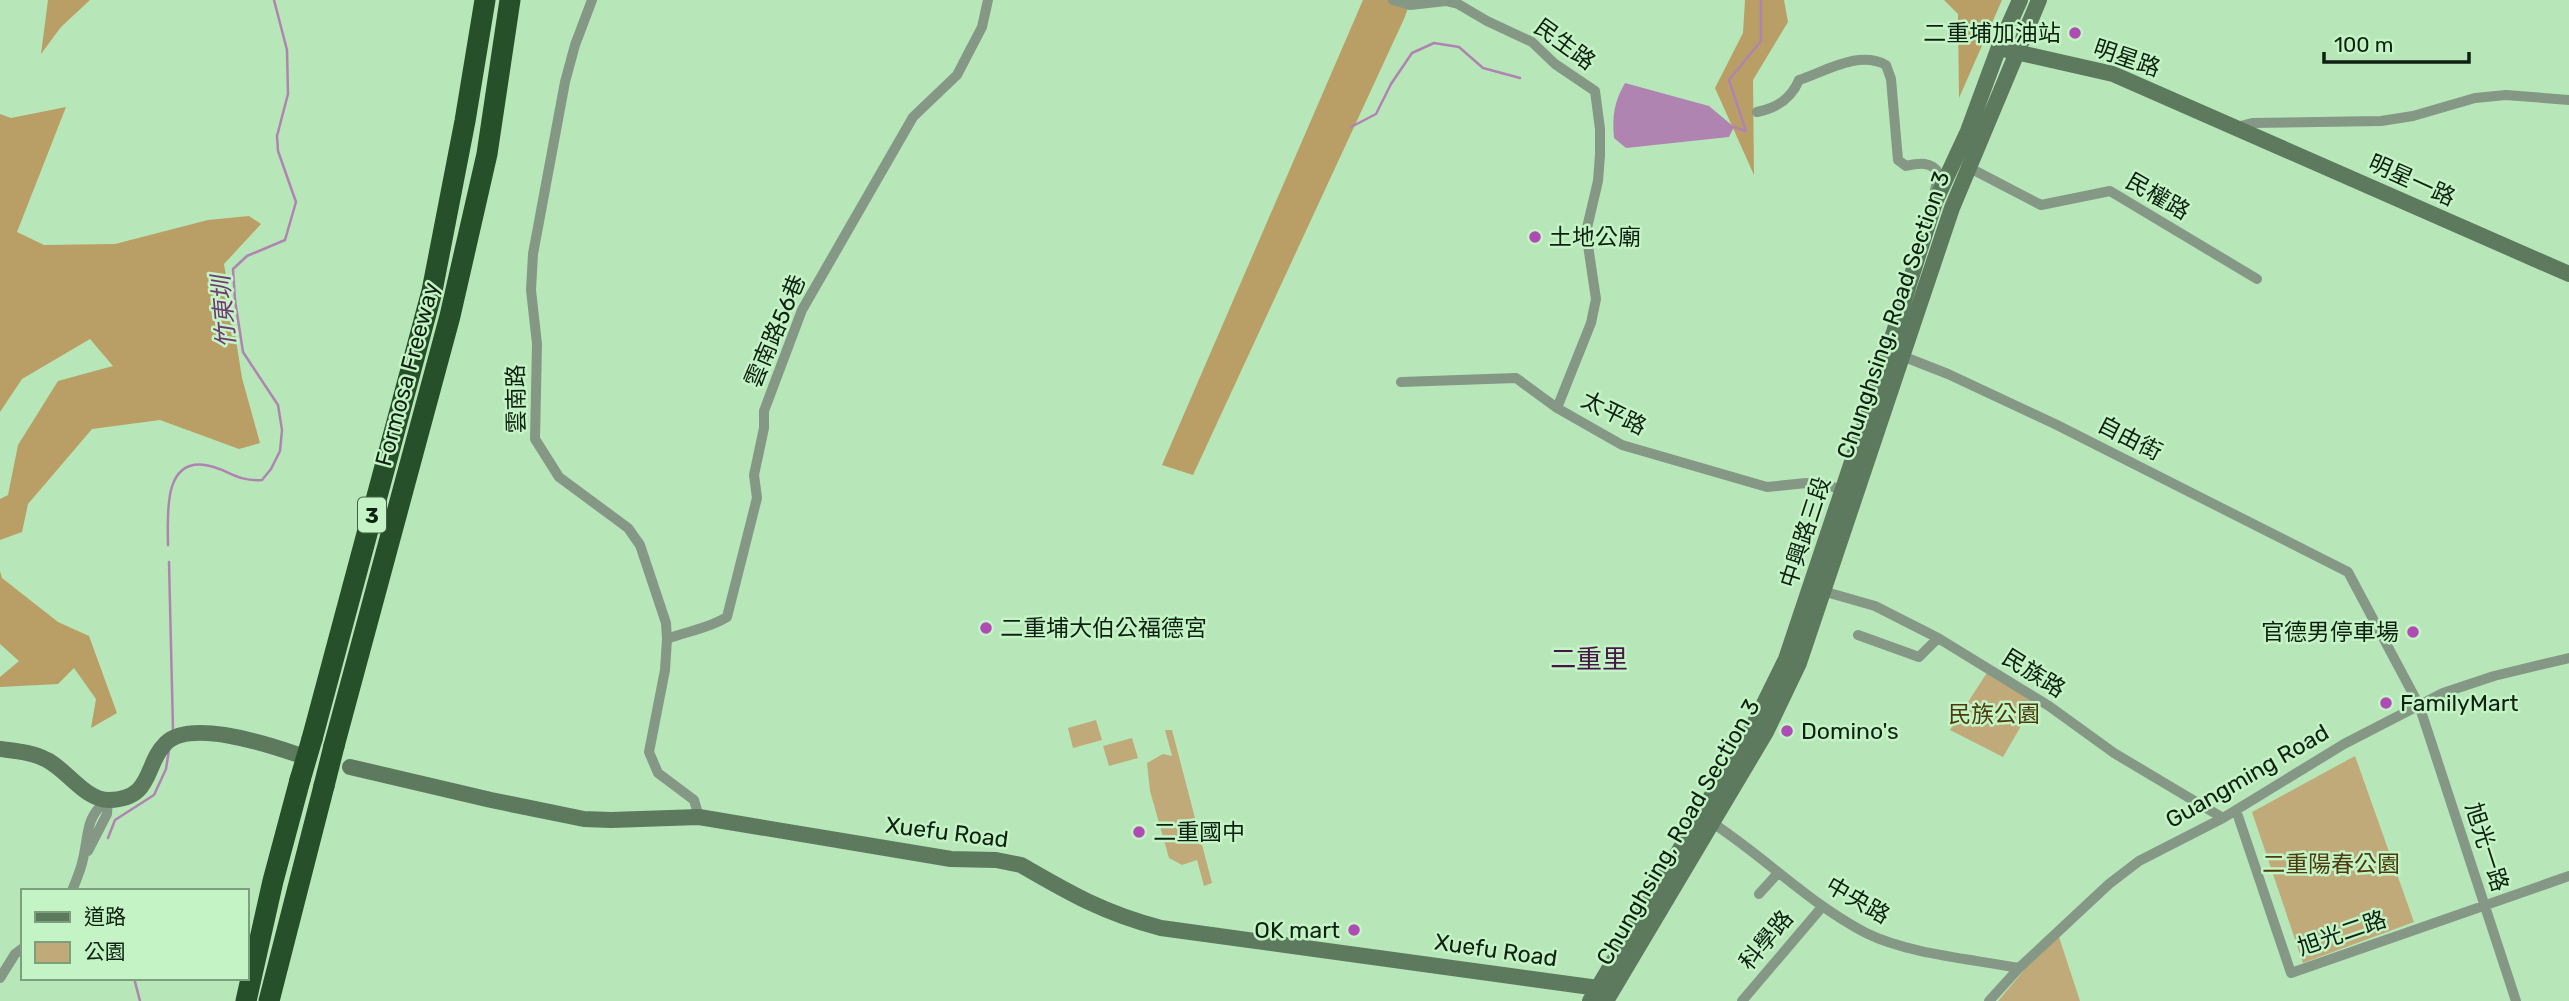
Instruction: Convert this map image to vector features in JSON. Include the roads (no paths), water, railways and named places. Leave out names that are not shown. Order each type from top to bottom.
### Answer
[{"type":"highway","name":"Formosa Freeway","points":[[246,1001],[273,881],[432,291],[485,0]]},
{"type":"highway","name":"Formosa Freeway","points":[[270,1001],[334,746],[450,316],[487,155],[510,0]]},
{"type":"street","name":"雲南路","points":[[592,0],[565,82],[533,254],[531,290],[537,344],[535,439],[559,477],[628,528],[640,545],[666,623],[667,639],[665,670],[649,752],[658,773],[694,800],[699,817]]},
{"type":"street","name":"雲南路56巷","points":[[667,639],[713,626],[727,617],[757,498],[754,475],[764,411],[802,310],[914,117],[957,75],[982,27],[988,0]]},
{"type":"street","name":"民生路","points":[[1393,0],[1410,5],[1446,1],[1458,4],[1532,42],[1555,64],[1595,92],[1600,155],[1598,181],[1586,232],[1596,299],[1591,323],[1557,408]]},
{"type":"street","points":[[1895,353],[1935,202],[1961,163],[1968,131],[1998,47],[2020,0]]},
{"type":"street","name":"Chunghsing, Road Section 3","points":[[1601,996],[1706,819],[1766,732],[1799,663],[1818,589],[1849,491],[1895,353],[1952,208],[1961,163],[2017,54],[2039,0]]},
{"type":"street","name":"明星路","points":[[1998,47],[2017,54],[2113,74],[2237,127]]},
{"type":"street","points":[[1757,112],[1775,108],[1795,90],[1799,80],[1859,59],[1874,59],[1886,65],[1891,79],[1898,160],[1906,166],[1926,164],[1936,169],[1939,174],[1935,202]]},
{"type":"street","points":[[2237,127],[2252,123],[2381,121],[2413,116],[2475,98],[2505,96],[2569,100]]},
{"type":"street","name":"明星一路","points":[[2237,127],[2569,274]]},
{"type":"street","name":"民權路","points":[[1961,163],[2041,205],[2110,191],[2257,279]]},
{"type":"street","points":[[1935,202],[1952,208]]},
{"type":"street","name":"自由街","points":[[1895,353],[1948,374],[2057,425],[2348,572]]},
{"type":"street","name":"太平路","points":[[1401,382],[1516,378],[1557,408],[1622,445],[1767,487],[1806,483],[1849,491]]},
{"type":"street","name":"旭光一路","points":[[2348,572],[2419,705],[2516,1001]]},
{"type":"street","name":"民族路","points":[[1818,589],[1875,606],[1938,638],[2049,706],[2114,753],[2223,818]]},
{"type":"street","points":[[1858,635],[1919,657],[1938,638]]},
{"type":"street","name":"Guangming Road","points":[[1989,1001],[2019,968],[2109,884],[2129,869],[2223,818],[2344,744],[2443,693],[2494,676],[2569,658]]},
{"type":"street","points":[[0,749],[29,752],[49,760],[83,789],[100,799],[108,800],[122,798],[139,790],[167,742],[178,737],[202,732],[259,742],[296,754]]},
{"type":"street","name":"Xuefu Road","points":[[350,766],[491,800],[584,818],[611,820],[699,817],[951,859],[1008,861],[1021,865],[1099,909],[1161,928],[1601,996]]},
{"type":"street","points":[[73,889],[83,860],[88,827],[95,809],[108,800]]},
{"type":"street","name":"旭光二路","points":[[2236,810],[2291,973],[2569,876]]},
{"type":"street","name":"中央路","points":[[1706,819],[1822,906],[1868,934],[1900,946],[2019,968]]},
{"type":"street","points":[[1759,894],[1778,873]]},
{"type":"street","name":"科學路","points":[[1742,1001],[1822,906]]},
{"type":"street","points":[[0,978],[15,954],[21,950]]},
{"type":"waterway","name":"竹東圳","points":[[168,545],[170,493],[181,471],[191,466],[205,465],[245,479],[262,480],[280,451],[282,430],[278,405],[243,352],[233,269],[247,256],[285,240],[296,202],[278,151],[277,136],[288,94],[287,50],[274,0]]},
{"type":"waterway","points":[[1734,127],[1746,131],[1729,80],[1761,41],[1761,0]]},
{"type":"waterway","points":[[1351,127],[1376,114],[1391,84],[1412,53],[1434,43],[1459,47],[1483,68],[1520,78]]},
{"type":"waterway","name":"竹東圳","points":[[169,562],[173,730]]},
{"type":"waterway","name":"竹東圳","points":[[108,838],[115,820],[154,795],[166,769],[169,750]]},
{"type":"waterway","name":"竹東圳","points":[[135,980],[140,1001]]},
{"type":"place","name":"二重埔加油站","points":[[2075,33]]},
{"type":"place","name":"土地公廟","points":[[1535,237]]},
{"type":"place","name":"二重埔大伯公福德宮","points":[[986,628]]},
{"type":"place","name":"官德男停車場","points":[[2413,632]]},
{"type":"place","name":"FamilyMart","points":[[2386,703]]},
{"type":"place","name":"Domino's","points":[[1787,731]]},
{"type":"place","name":"二重國中","points":[[1139,832]]},
{"type":"place","name":"OK mart","points":[[1354,930]]},
{"type":"district","name":"二重里","points":[[1589,659]]},
{"type":"park label","name":"民族公園","points":[[1994,714]]},
{"type":"park label","name":"二重陽春公園","points":[[2331,864]]}]
